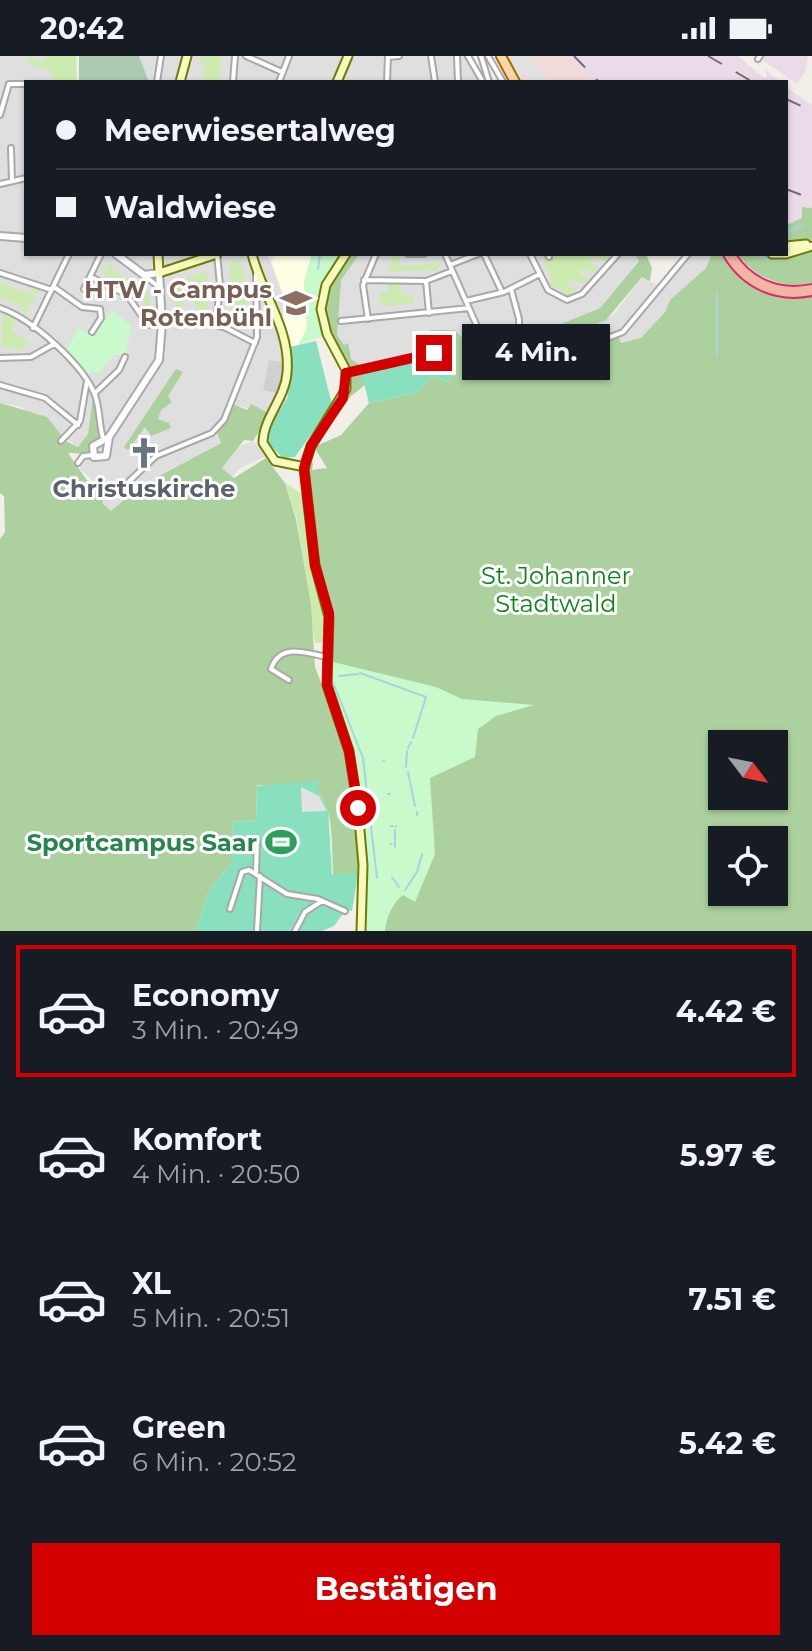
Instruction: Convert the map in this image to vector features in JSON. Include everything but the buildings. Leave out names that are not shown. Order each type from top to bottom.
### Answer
[{"type":"highway","points":[[734,256],[748,271],[767,282],[788,288],[812,287]]},
{"type":"main road","points":[[181,80],[187,56]]},
{"type":"main road","points":[[338,80],[348,56]]},
{"type":"main road","points":[[498,56],[511,80]]},
{"type":"main road","points":[[788,246],[812,244]]},
{"type":"main road","points":[[788,253],[812,244]]},
{"type":"main road","points":[[158,256],[159,273],[212,256]]},
{"type":"main road","points":[[253,256],[258,278],[283,332],[287,369],[281,396],[263,433],[263,443],[275,461],[305,467]]},
{"type":"main road","points":[[253,256],[258,278]]},
{"type":"main road","points":[[345,256],[326,285],[321,309],[324,329],[346,373],[343,398],[311,446],[305,467],[315,565],[329,613],[327,657],[330,698],[349,751],[358,808],[363,865],[359,931]]},
{"type":"street","points":[[157,80],[161,56]]},
{"type":"street","points":[[233,80],[235,56]]},
{"type":"street","points":[[246,56],[282,72]]},
{"type":"street","points":[[280,80],[289,56]]},
{"type":"street","points":[[387,80],[388,57],[399,56]]},
{"type":"street","points":[[431,56],[435,80]]},
{"type":"street","points":[[457,56],[458,80]]},
{"type":"street","points":[[468,56],[482,80]]},
{"type":"street","points":[[481,56],[488,80]]},
{"type":"street","points":[[488,56],[502,80]]},
{"type":"street","points":[[0,115],[9,84],[24,84]]},
{"type":"street","points":[[11,148],[12,181]]},
{"type":"street","points":[[0,184],[24,178]]},
{"type":"street","points":[[0,236],[24,238]]},
{"type":"street","points":[[33,328],[68,256]]},
{"type":"street","points":[[84,289],[100,256]]},
{"type":"street","points":[[119,256],[160,288]]},
{"type":"street","points":[[215,256],[220,285],[216,324]]},
{"type":"street","points":[[368,319],[364,280],[375,256]]},
{"type":"street","points":[[446,256],[469,308],[487,365]]},
{"type":"street","points":[[364,280],[426,281],[474,256]]},
{"type":"street","points":[[485,256],[502,293]]},
{"type":"street","points":[[531,256],[552,295],[572,299],[586,291],[616,256]]},
{"type":"street","points":[[554,359],[623,332],[686,256]]},
{"type":"street","points":[[0,273],[53,288],[83,307],[100,309],[101,318],[92,332]]},
{"type":"street","points":[[93,455],[93,446],[106,438],[156,367],[162,323],[159,273],[144,275]]},
{"type":"street","points":[[466,301],[502,293],[540,274]]},
{"type":"street","points":[[91,277],[127,295],[148,325],[162,323]]},
{"type":"street","points":[[122,488],[156,456],[207,435],[220,426],[255,344],[258,278]]},
{"type":"street","points":[[426,281],[429,313]]},
{"type":"street","points":[[485,351],[519,345],[519,319],[511,289]]},
{"type":"street","points":[[0,308],[54,344],[95,393],[106,438],[106,456],[99,459],[93,455],[83,456],[78,463]]},
{"type":"street","points":[[341,321],[469,308]]},
{"type":"street","points":[[191,318],[216,324],[255,344]]},
{"type":"street","points":[[0,358],[31,357],[54,344]]},
{"type":"street","points":[[346,373],[434,353]]},
{"type":"street","points":[[95,393],[119,370],[125,357]]},
{"type":"street","points":[[61,441],[78,425],[87,381]]},
{"type":"street","points":[[0,385],[45,398],[78,425]]},
{"type":"street","points":[[289,680],[271,669],[282,654],[295,650],[327,657]]},
{"type":"street","points":[[257,841],[257,931]]},
{"type":"street","points":[[230,909],[240,874],[246,870],[258,874],[287,894],[322,901],[345,911]]},
{"type":"street","points":[[295,931],[305,912],[322,901]]},
{"type":"shaded area","points":[[0,56],[47,56],[45,62],[27,63],[49,70],[54,80],[24,80],[24,256],[268,256],[290,313],[291,376],[288,397],[278,414],[233,405],[222,427],[222,442],[159,476],[111,511],[103,505],[103,490],[80,469],[81,460],[100,436],[93,402],[88,434],[78,447],[21,407],[0,403]]},
{"type":"shaded area","points":[[79,56],[139,56],[148,80],[79,80]]},
{"type":"shaded area","points":[[139,56],[467,56],[480,80],[148,80]]},
{"type":"shaded area","points":[[505,56],[568,56],[591,80],[518,80]]},
{"type":"shaded area","points":[[506,56],[527,56],[549,80],[525,80],[530,74],[526,71],[518,78]]},
{"type":"shaded area","points":[[568,56],[738,56],[764,78],[767,77],[765,69],[778,80],[591,80]]},
{"type":"shaded area","points":[[763,56],[808,56],[805,72],[797,84],[764,61]]},
{"type":"shaded area","points":[[788,88],[812,105],[812,208],[802,207],[802,218],[788,224]]},
{"type":"shaded area","name":"HTW - Campus Rotenbühl","points":[[274,256],[311,256],[304,281],[307,329],[298,345],[289,347],[280,317],[289,313],[272,262]]},
{"type":"shaded area","points":[[358,256],[636,256],[639,260],[600,308],[539,333],[551,342],[613,315],[643,276],[658,286],[684,256],[711,256],[706,268],[670,300],[665,312],[642,338],[621,343],[617,336],[547,363],[524,358],[487,365],[470,363],[466,342],[453,342],[451,349],[433,355],[369,403],[360,366],[338,340],[334,325],[341,280]]},
{"type":"shaded area","points":[[269,360],[285,363],[280,394],[263,390]]},
{"type":"shaded area","points":[[253,441],[266,456],[240,468],[232,477],[222,468],[238,447]]},
{"type":"shaded area","points":[[301,787],[319,796],[327,811],[302,812]]},
{"type":"green space","points":[[47,56],[76,56],[77,80],[54,80],[49,70],[27,64],[28,57],[44,62]]},
{"type":"green space","points":[[200,56],[222,57],[219,80],[201,79],[206,64],[199,61]]},
{"type":"green space","points":[[802,207],[812,208],[812,240],[788,243],[788,224],[802,218]]},
{"type":"green space","points":[[812,249],[812,283],[791,285],[770,280],[752,270],[740,256],[783,257]]},
{"type":"green space","points":[[311,256],[343,256],[321,295],[325,335],[298,345],[307,329],[304,281]]},
{"type":"green space","points":[[347,256],[358,256],[341,280],[337,335],[344,345],[348,343],[351,359],[360,365],[365,385],[351,396],[340,412],[349,375],[353,372],[344,361],[326,323],[325,311],[334,277]]},
{"type":"green space","points":[[392,256],[399,256],[399,264],[408,266],[442,262],[435,273],[434,270],[389,272]]},
{"type":"green space","points":[[542,256],[608,256],[607,259],[611,261],[606,266],[606,261],[592,257],[590,263],[598,266],[596,273],[581,269],[579,274],[588,277],[586,283],[570,280],[568,286],[577,289],[570,293],[572,297],[557,296],[566,293],[553,285],[551,291],[548,287],[552,281]]},
{"type":"green space","points":[[636,256],[647,256],[652,268],[650,281],[642,277],[606,320],[551,342],[550,354],[536,349],[539,333],[600,308],[639,261]]},
{"type":"green space","name":"St. Johanner Stadtwald","points":[[711,256],[728,256],[743,278],[812,293],[812,931],[364,931],[375,879],[330,680],[331,617],[319,574],[308,463],[313,463],[312,470],[327,468],[314,447],[341,435],[369,403],[419,392],[431,376],[448,382],[454,371],[421,357],[433,355],[434,347],[452,348],[452,342],[431,339],[430,330],[455,330],[466,342],[470,363],[487,365],[525,358],[547,363],[618,336],[621,343],[641,338],[665,312],[670,300],[706,268]]},
{"type":"green space","points":[[230,261],[239,261],[240,267],[244,267],[243,286],[247,293],[244,295],[252,296],[246,299],[245,306],[257,306],[246,308],[246,314],[249,314],[245,326],[231,318]]},
{"type":"green space","points":[[109,264],[122,277],[132,281],[132,286],[135,283],[148,290],[152,323],[148,324],[141,306],[145,302],[143,295],[119,278],[116,281],[103,274]]},
{"type":"green space","points":[[207,271],[207,310],[196,308],[195,279],[182,281],[182,292],[190,294],[185,299],[181,315],[175,315],[176,281]]},
{"type":"green space","points":[[0,283],[30,294],[34,285],[39,287],[41,292],[35,294],[33,298],[36,300],[30,304],[25,320],[20,317],[24,308],[0,297]]},
{"type":"green space","points":[[401,283],[401,295],[413,295],[413,304],[380,306],[379,293],[388,292],[388,284]]},
{"type":"green space","points":[[112,310],[131,326],[126,354],[113,355],[99,374],[92,370],[88,376],[66,351],[79,328],[93,337]]},
{"type":"green space","points":[[3,313],[16,320],[11,331],[29,342],[22,350],[1,347]]},
{"type":"green space","points":[[316,341],[332,405],[295,457],[283,458],[266,441],[268,429],[288,397],[290,347]]},
{"type":"green space","points":[[421,357],[433,365],[439,361],[454,371],[448,382],[431,376],[419,392],[369,403],[361,371]]},
{"type":"green space","points":[[176,369],[183,372],[168,396],[172,402],[161,410],[158,419],[169,423],[171,428],[151,436],[145,427],[128,450],[124,447]]},
{"type":"green space","points":[[93,398],[100,438],[87,454],[68,453],[91,486],[97,478],[102,485],[103,504],[111,511],[132,493],[136,496],[159,476],[221,443],[217,432],[233,404],[247,410],[251,404],[270,414],[253,441],[244,440],[222,468],[234,478],[266,458],[285,483],[296,519],[311,605],[315,667],[344,742],[356,805],[360,873],[336,891],[328,811],[316,789],[257,785],[256,820],[233,822],[232,862],[208,892],[196,931],[0,931],[0,539],[5,532],[4,496],[0,493],[0,403],[47,417],[66,441],[78,447],[88,434]]},
{"type":"green space","points":[[285,483],[304,495],[308,552],[323,613],[324,643],[315,643],[297,519]]},
{"type":"green space","points":[[329,661],[436,687],[462,699],[534,705],[496,716],[478,729],[475,757],[430,778],[435,854],[415,902],[403,895],[399,898],[388,916],[385,931],[364,931],[359,798],[330,692]]},
{"type":"green space","name":"Sportcampus Saar","points":[[319,780],[317,789],[328,808],[332,875],[358,873],[352,911],[346,910],[334,926],[322,931],[196,931],[208,892],[232,862],[233,822],[256,820],[257,786]]},
{"type":"waterway","points":[[788,231],[803,226]]},
{"type":"waterway","points":[[318,269],[320,256]]},
{"type":"waterway","points":[[759,256],[769,260]]},
{"type":"waterway","points":[[717,293],[717,355]]},
{"type":"waterway","points":[[360,673],[426,697],[413,738]]},
{"type":"waterway","points":[[339,676],[358,674]]},
{"type":"waterway","points":[[333,682],[363,758],[377,878]]},
{"type":"waterway","points":[[408,748],[411,742]]},
{"type":"waterway","points":[[406,767],[407,751]]},
{"type":"waterway","points":[[408,772],[415,806]]},
{"type":"waterway","points":[[395,830],[395,847]]},
{"type":"waterway","points":[[405,890],[417,872],[422,854]]},
{"type":"waterway","points":[[392,877],[399,887]]},
{"type":"waterway","points":[[290,931],[303,909]]},
{"type":"railway","points":[[574,56],[597,80]]},
{"type":"railway","points":[[708,56],[750,80]]},
{"type":"railway","points":[[788,100],[812,111]]},
{"type":"railway","points":[[788,190],[812,199]]},
{"type":"place","name":"HTW - Campus Rotenbühl","points":[[296,303]]},
{"type":"place","name":"Christuskirche","points":[[144,453]]},
{"type":"place","name":"Sportcampus Saar","points":[[281,842]]},
{"type":"route","points":[[358,808],[349,751],[327,685],[329,613],[314,557],[304,468],[311,446],[343,398],[346,373],[434,353]]}]
